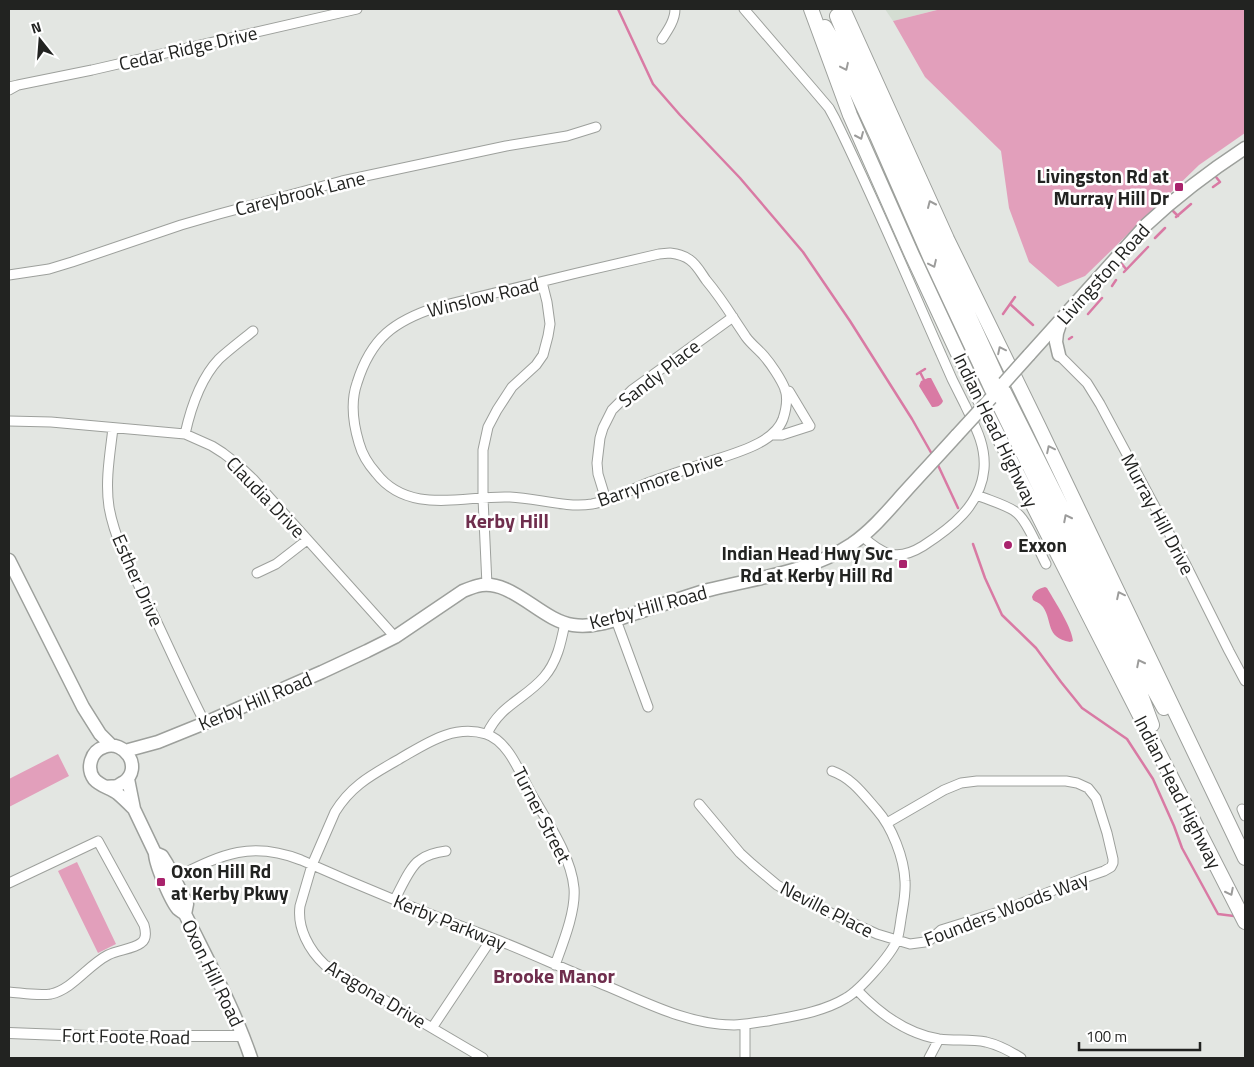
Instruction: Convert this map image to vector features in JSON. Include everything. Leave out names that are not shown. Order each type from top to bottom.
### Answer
[{"type":"highway","name":"Indian Head Highway","points":[[811,9],[850,115],[920,273],[976,390],[1245,922]]},
{"type":"highway","points":[[815,9],[831,37],[930,257],[997,390],[1149,681],[1239,845]]},
{"type":"highway","points":[[834,9],[997,390],[1138,687],[1168,771]]},
{"type":"highway","name":"Indian Head Highway","points":[[843,9],[947,239],[1245,858]]},
{"type":"main road","name":"Livingston Road","points":[[997,390],[1129,243],[1164,208],[1196,182],[1245,148]]},
{"type":"main road","points":[[1059,356],[1056,342],[1062,319]]},
{"type":"main road","points":[[1029,355],[1050,352],[1059,356]]},
{"type":"main road","name":"Kerby Hill Road","points":[[125,750],[158,742],[322,672],[394,637],[463,591],[480,585],[495,586],[507,590],[544,613],[565,623],[590,625],[616,620],[700,593],[817,563],[838,553],[875,524],[997,390]]},
{"type":"main road","points":[[9,560],[83,708],[100,734],[111,745]]},
{"type":"main road","points":[[83,708],[92,739],[90,766],[94,779],[117,794],[134,809]]},
{"type":"main road","name":"Kerby Hill Road","points":[[132,765],[158,742]]},
{"type":"main road","points":[[91,758],[102,747],[111,745],[125,750],[130,757],[132,765],[128,779],[118,786],[106,787]]},
{"type":"main road","points":[[128,779],[134,809],[155,853],[155,859],[169,881]]},
{"type":"main road","name":"Oxon Hill Road","points":[[169,881],[188,904],[185,914],[227,998],[244,1036],[251,1058]]},
{"type":"street","name":"Cedar Ridge Drive","points":[[12,87],[357,9]]},
{"type":"street","points":[[662,39],[669,28],[675,9]]},
{"type":"street","points":[[744,9],[829,108],[836,119],[944,360],[978,431],[982,446],[984,468],[982,484],[977,496],[959,519],[941,534],[913,552],[905,554],[888,554],[875,547],[862,536]]},
{"type":"street","name":"Careybrook Lane","points":[[9,275],[56,267],[181,225],[342,181],[506,146],[567,136],[596,127]]},
{"type":"street","name":"Winslow Road","points":[[483,498],[415,499],[397,492],[388,486],[370,466],[361,448],[353,419],[353,400],[361,370],[373,348],[390,330],[405,319],[437,307],[659,254],[678,254],[692,262],[746,337],[765,358],[785,390],[789,391],[810,426]]},
{"type":"street","points":[[487,585],[483,450],[488,427],[497,410],[512,387],[543,356],[550,317],[542,282]]},
{"type":"street","name":"Sandy Place","points":[[606,500],[598,474],[597,463],[600,438],[612,410],[632,390],[733,318]]},
{"type":"street","points":[[185,434],[193,404],[203,381],[220,358],[253,331]]},
{"type":"street","name":"Murray Hill Drive","points":[[1059,356],[1087,383],[1100,404],[1185,563],[1228,651],[1245,681]]},
{"type":"street","points":[[773,435],[784,417],[786,404],[785,390]]},
{"type":"street","name":"Claudia Drive","points":[[9,421],[51,422],[185,434],[217,449],[236,462],[253,478],[394,637]]},
{"type":"street","name":"Barrymore Drive","points":[[483,498],[518,497],[554,503],[592,504],[758,444],[773,435],[782,436],[810,426]]},
{"type":"street","name":"Esther Drive","points":[[113,428],[107,493],[112,520],[132,570],[204,723]]},
{"type":"street","points":[[977,496],[1017,513],[1046,564]]},
{"type":"street","points":[[257,573],[276,564],[307,540]]},
{"type":"street","points":[[616,620],[648,707]]},
{"type":"street","points":[[487,734],[491,724],[500,714],[511,703],[536,685],[550,670],[561,642],[565,623]]},
{"type":"street","name":"Aragona Drive","points":[[482,1058],[325,964],[314,953],[303,931],[299,913],[312,865],[335,812],[350,791],[364,780],[450,733],[464,731],[487,734]]},
{"type":"street","name":"Turner Street","points":[[487,734],[498,740],[513,759],[552,829],[571,872],[574,888],[571,914],[555,965]]},
{"type":"street","name":"Kerby Parkway","points":[[169,881],[225,855],[240,852],[270,851],[312,865],[678,1015],[703,1022],[744,1024],[786,1017],[822,1008],[846,998],[857,990],[881,965],[897,941],[904,901],[905,880],[898,850],[888,823],[853,782],[832,771]]},
{"type":"street","name":"Founders Woods Way","points":[[888,823],[938,794],[965,782],[977,780],[1072,781],[1088,788],[1096,798],[1113,855],[1112,865],[1104,871],[1018,905],[941,930],[925,942],[913,944],[897,941]]},
{"type":"street","name":"Neville Place","points":[[699,804],[740,853],[777,885],[825,910],[897,941]]},
{"type":"street","points":[[9,883],[98,841],[146,933],[140,944],[109,954],[100,959],[69,986],[51,994],[9,992]]},
{"type":"street","points":[[394,900],[417,862],[446,850]]},
{"type":"street","points":[[432,1028],[492,938]]},
{"type":"street","points":[[857,990],[868,1002],[891,1020],[925,1035],[939,1039],[985,1042],[1021,1058]]},
{"type":"street","points":[[744,1024],[745,1058]]},
{"type":"street","name":"Fort Foote Road","points":[[9,1033],[88,1036],[244,1036]]},
{"type":"street","points":[[929,1058],[939,1039]]},
{"type":"shaded area","points":[[885,9],[941,9],[893,21]]},
{"type":"shaded area","points":[[941,9],[1245,9],[1245,133],[1199,165],[1085,276],[1058,287],[1029,262],[1009,208],[1001,151],[925,77],[893,21]]},
{"type":"shaded area","points":[[931,378],[943,401],[937,406],[932,407],[919,386],[921,381]]},
{"type":"shaded area","points":[[1045,587],[1064,617],[1073,641],[1062,640],[1053,633],[1043,607],[1033,600],[1032,597],[1035,592]]},
{"type":"shaded area","points":[[58,754],[69,776],[9,807],[9,779]]},
{"type":"shaded area","points":[[77,862],[116,944],[98,953],[58,871]]},
{"type":"waterway","points":[[618,9],[653,84],[740,178],[803,252],[850,321],[933,456]]},
{"type":"waterway","points":[[1213,187],[1220,182],[1216,177]]},
{"type":"waterway","points":[[1176,217],[1191,204]]},
{"type":"waterway","points":[[1173,211],[1178,216]]},
{"type":"waterway","points":[[1155,238],[1165,228]]},
{"type":"waterway","points":[[1124,272],[1148,247]]},
{"type":"waterway","points":[[1121,263],[1126,269]]},
{"type":"waterway","points":[[1112,286],[1116,280]]},
{"type":"waterway","points":[[1003,314],[1015,297]]},
{"type":"waterway","points":[[1088,314],[1102,298]]},
{"type":"waterway","points":[[1010,304],[1033,325]]},
{"type":"waterway","points":[[917,374],[925,369]]},
{"type":"waterway","points":[[920,372],[924,380]]},
{"type":"waterway","points":[[937,463],[958,508]]},
{"type":"waterway","points":[[973,544],[985,578],[1002,615],[1036,648],[1082,708],[1127,739],[1153,779],[1182,848],[1218,914],[1234,916]]},
{"type":"place","name":"Livingston Rd at Murray Hill Dr","points":[[1179,187]]},
{"type":"place","name":"Exxon","points":[[1008,545]]},
{"type":"place","name":"Indian Head Hwy Svc Rd at Kerby Hill Rd","points":[[903,564]]},
{"type":"place","name":"Oxon Hill Rd at Kerby Pkwy","points":[[161,882]]},
{"type":"district","name":"Kerby Hill","points":[[507,521]]},
{"type":"district","name":"Brooke Manor","points":[[554,976]]}]
